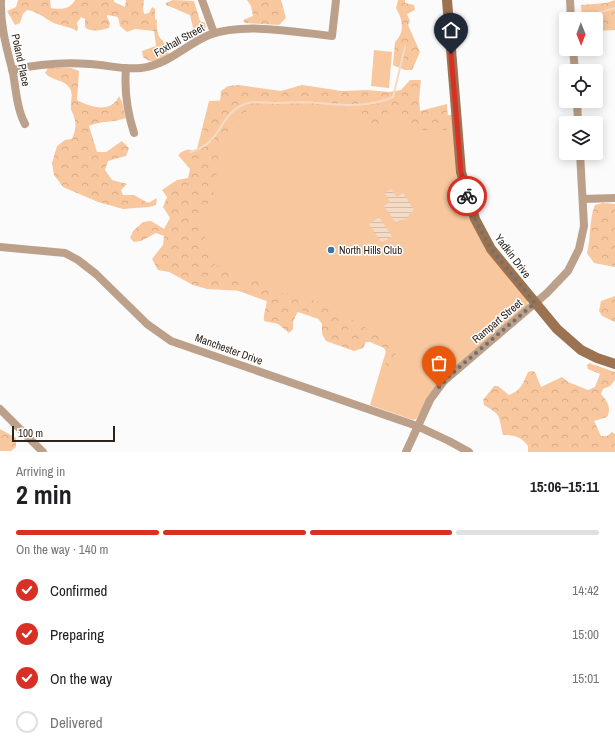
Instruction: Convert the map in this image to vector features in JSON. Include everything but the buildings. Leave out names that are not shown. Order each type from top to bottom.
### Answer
[{"type":"street","name":"Poland Place","points":[[1,0],[2,27],[6,49],[21,115],[25,124]]},
{"type":"street","points":[[202,0],[214,33]]},
{"type":"street","name":"Foxhall Street","points":[[12,70],[39,64],[58,62],[143,68],[156,65],[214,33],[237,29],[255,29],[332,36],[336,0]]},
{"type":"street","name":"Yadkin Drive","points":[[447,0],[461,172],[475,219],[491,249],[557,329],[574,346],[597,358],[615,364]]},
{"type":"street","points":[[570,0],[571,12]]},
{"type":"street","points":[[126,68],[124,84],[127,108],[134,133]]},
{"type":"street","name":"Rampart Street","points":[[406,452],[430,400],[449,376],[563,278],[575,259],[582,240],[584,226],[580,160]]},
{"type":"street","points":[[583,199],[615,198]]},
{"type":"street","name":"Manchester Drive","points":[[0,247],[65,254],[78,260],[96,274],[147,324],[171,341],[417,426],[469,452]]},
{"type":"street","points":[[0,409],[43,452]]},
{"type":"green space","points":[[18,0],[50,0],[51,8],[58,9],[68,7],[75,0],[114,0],[114,2],[125,7],[126,0],[144,0],[144,14],[149,13],[152,7],[155,9],[155,19],[157,20],[159,36],[166,45],[169,55],[156,61],[150,61],[143,57],[142,51],[156,46],[154,31],[135,29],[127,32],[120,26],[118,17],[107,15],[110,23],[109,28],[90,30],[85,27],[85,19],[81,17],[77,23],[77,31],[53,23],[37,13],[27,10],[23,14],[20,23],[15,25],[7,11],[16,7]]},
{"type":"green space","points":[[173,0],[194,1],[200,21],[205,23],[206,28],[203,32],[189,39],[186,35],[193,28],[190,15],[166,5],[166,3]]},
{"type":"green space","points":[[247,0],[281,0],[286,18],[279,25],[245,23],[243,20],[253,16],[251,6]]},
{"type":"green space","points":[[398,0],[405,0],[405,3],[414,5],[415,10],[407,14],[410,21],[408,25],[420,52],[412,70],[405,70],[393,65],[395,42],[402,30],[400,17],[396,8]]},
{"type":"green space","points":[[615,0],[615,30],[603,31],[603,12],[582,12],[581,5],[606,3]]},
{"type":"green space","points":[[374,50],[392,52],[389,88],[371,86]]},
{"type":"green space","points":[[48,68],[71,68],[79,71],[77,100],[88,105],[94,107],[106,107],[115,102],[119,96],[126,118],[89,126],[97,152],[106,152],[122,141],[129,148],[126,156],[108,161],[105,170],[112,180],[127,184],[121,190],[123,195],[134,195],[148,203],[157,198],[156,205],[123,209],[98,202],[63,187],[54,175],[52,163],[57,146],[65,140],[72,139],[75,131],[74,116],[71,110],[72,96],[67,85],[45,73]]},
{"type":"green space","points":[[410,80],[421,80],[419,100],[420,111],[447,104],[448,122],[446,130],[414,130],[388,112],[384,116],[386,126],[379,129],[373,129],[362,114],[348,111],[252,109],[234,117],[221,149],[213,195],[209,206],[202,214],[201,221],[211,262],[227,271],[253,280],[269,288],[276,294],[290,293],[328,305],[371,331],[387,338],[393,346],[396,356],[391,367],[385,367],[387,354],[384,348],[370,342],[366,342],[363,348],[354,351],[326,341],[322,334],[322,324],[317,317],[300,308],[293,321],[293,329],[289,333],[278,324],[264,321],[267,298],[245,291],[207,289],[193,285],[169,272],[158,270],[152,259],[163,245],[164,236],[156,233],[141,241],[134,242],[130,238],[133,231],[143,222],[151,221],[164,229],[170,218],[163,207],[167,197],[162,190],[177,180],[188,178],[190,169],[178,155],[183,151],[188,150],[199,152],[207,114],[220,103],[221,91],[228,86],[239,85],[281,91],[302,85],[342,91],[367,90],[389,92],[401,90]]},
{"type":"green space","name":"North Hills Club","points":[[398,93],[401,115],[453,115],[455,156],[459,186],[471,222],[527,298],[528,303],[446,375],[416,419],[413,420],[370,405],[387,348],[363,334],[233,289],[209,277],[188,185],[209,101]]},
{"type":"green space","points":[[603,203],[615,204],[615,267],[594,263],[587,253],[593,210],[595,205]]},
{"type":"green space","points":[[615,296],[615,322],[602,316],[599,311],[601,301]]},
{"type":"green space","points":[[589,363],[615,372],[615,380],[610,386],[603,389],[601,394],[609,408],[607,417],[594,421],[601,436],[607,436],[612,432],[615,434],[615,452],[528,452],[528,446],[521,439],[511,435],[503,435],[499,417],[484,405],[483,400],[494,386],[498,386],[509,395],[519,389],[528,372],[532,371],[535,372],[541,387],[562,377],[568,382],[588,390],[595,387],[600,374],[588,369],[587,366]]},
{"type":"green space","points":[[0,429],[16,438],[16,447],[11,451],[0,451]]},
{"type":"shaded area","points":[[391,189],[397,197],[403,193],[414,210],[410,213],[407,219],[400,220],[396,223],[384,206],[390,202],[385,193]]},
{"type":"shaded area","points":[[379,217],[392,236],[382,243],[369,224]]},
{"type":"waterway","points":[[601,12],[615,8]]},
{"type":"waterway","points":[[190,152],[201,148],[209,142],[216,135],[231,113],[238,107],[248,103],[307,102],[356,105],[374,103],[393,97],[405,47]]},
{"type":"way so far","points":[[439,387],[449,376],[535,303],[491,249],[475,219],[467,196]]},
{"type":"place","name":"North Hills Club","points":[[331,250]]},
{"type":"route","points":[[451,54],[461,172],[467,196]]}]
